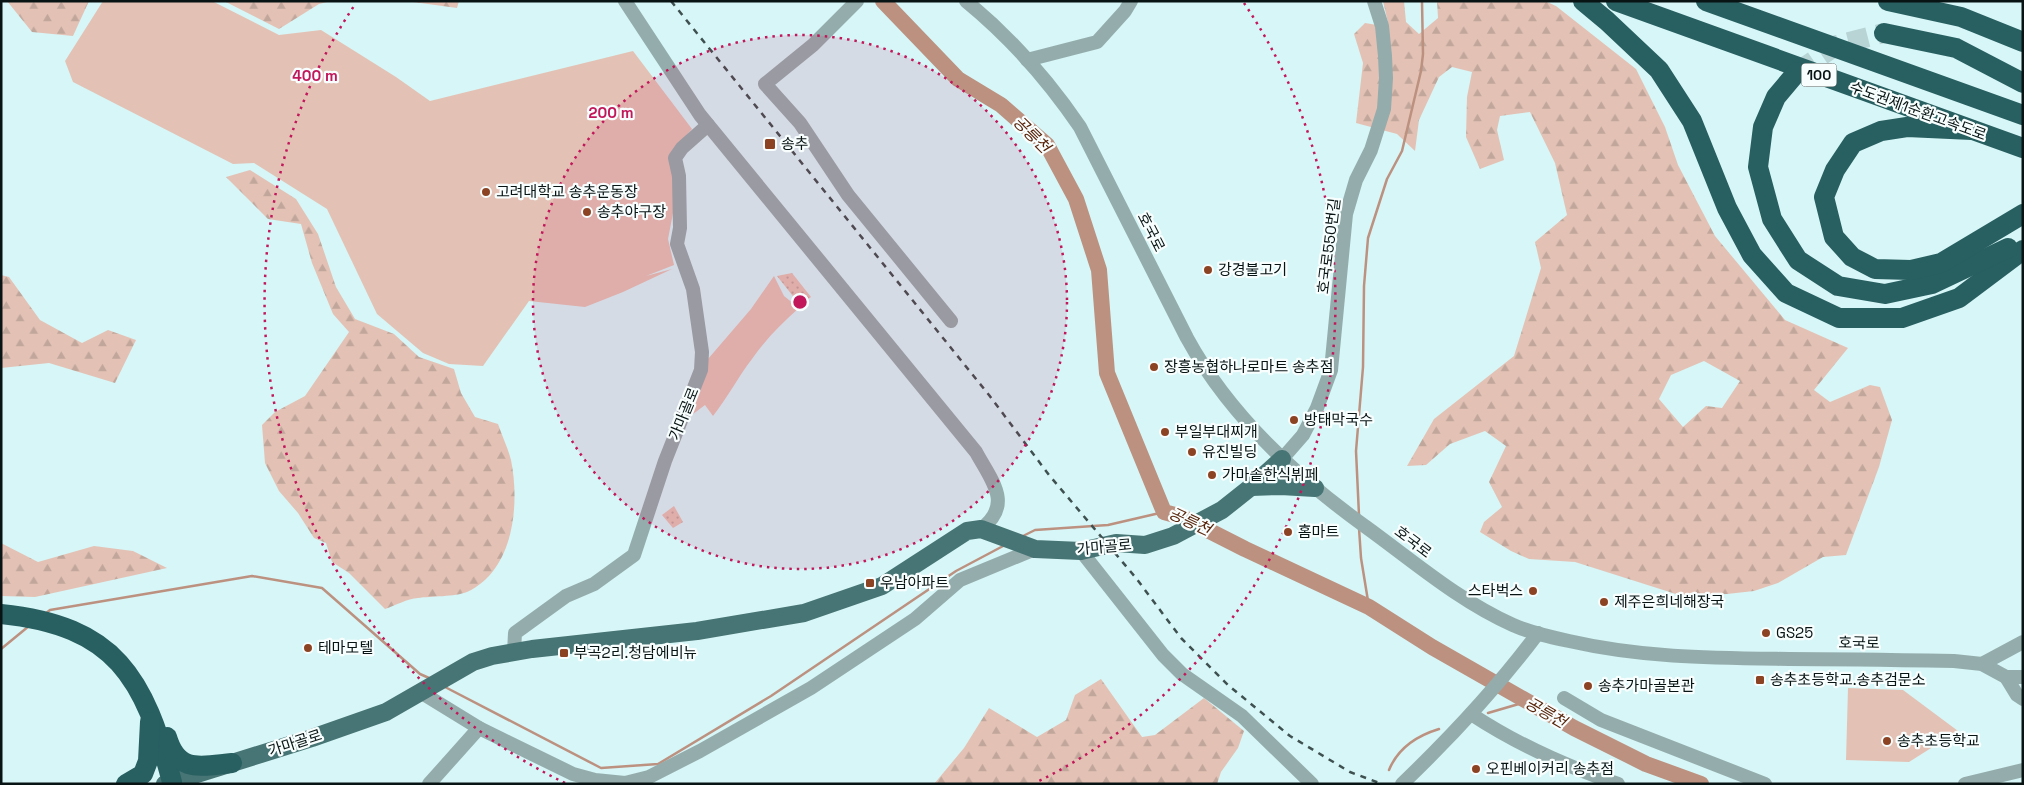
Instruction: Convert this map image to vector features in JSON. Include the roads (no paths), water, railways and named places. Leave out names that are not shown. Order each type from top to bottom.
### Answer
[{"type":"highway","points":[[1583,1],[1659,70],[1692,121],[1727,208],[1752,255],[1786,293],[1839,318],[1902,318],[1959,298],[2023,250]]},
{"type":"highway","name":"수도권제1순환고속도로","points":[[1616,1],[2023,148]]},
{"type":"highway","name":"수도권제1순환고속도로","points":[[1706,1],[2023,115]]},
{"type":"highway","points":[[1888,1],[1961,18],[2023,42]]},
{"type":"highway","points":[[1884,33],[1956,48],[2023,83]]},
{"type":"highway","points":[[1797,72],[1776,98],[1763,126],[1758,167],[1772,219],[1798,260],[1838,286],[1885,294],[1932,284],[1989,259],[2023,240]]},
{"type":"highway","points":[[1972,130],[1906,127],[1881,131],[1853,143],[1835,170],[1824,197],[1834,237],[1852,257],[1875,269],[1911,270],[1941,263],[2023,214]]},
{"type":"highway","points":[[1,614],[48,622],[84,635],[100,645],[121,666],[141,693],[151,713],[163,748],[168,783]]},
{"type":"highway","points":[[151,713],[167,736],[172,751],[182,762],[196,767],[232,763]]},
{"type":"highway","points":[[126,784],[143,774],[148,761],[151,713]]},
{"type":"main road","points":[[1251,487],[1282,459]]},
{"type":"main road","points":[[1251,487],[1315,488]]},
{"type":"main road","name":"가마골로","points":[[985,530],[1035,548],[1081,551],[1116,543],[1145,545],[1173,536],[1222,510],[1251,487]]},
{"type":"main road","points":[[514,652],[697,631],[804,613],[882,586],[967,531],[985,530]]},
{"type":"main road","name":"가마골로","points":[[168,783],[312,738],[386,712],[473,662],[514,652]]},
{"type":"street","points":[[856,1],[813,45],[765,84],[800,123],[848,194],[951,320]]},
{"type":"street","name":"호국로","points":[[966,1],[992,22],[1027,60],[1066,106],[1080,127],[1200,362],[1229,402],[1266,444],[1315,488],[1419,568],[1468,600],[1513,625],[1538,634],[1606,649],[1699,658],[1954,661],[1982,664],[2006,677],[2023,677]]},
{"type":"street","points":[[1027,60],[1096,42],[1125,11],[1130,1]]},
{"type":"street","name":"호국로550번길","points":[[1282,459],[1306,428],[1318,408],[1331,370],[1346,214],[1356,180],[1372,150],[1384,109],[1386,78],[1384,46],[1382,26],[1374,1]]},
{"type":"street","points":[[627,4],[659,55],[708,125],[976,452],[998,496],[999,508],[985,530]]},
{"type":"street","name":"가마골로","points":[[514,652],[516,633],[566,596],[594,584],[634,555],[665,461],[701,370],[702,352],[693,290],[677,244],[680,219],[679,176],[675,158],[682,148],[708,125]]},
{"type":"street","points":[[422,693],[479,728],[573,774],[595,780],[625,782],[649,777],[700,751],[811,688],[916,619],[960,580],[1035,548]]},
{"type":"street","points":[[1081,551],[1163,655],[1182,674],[1242,716],[1312,784]]},
{"type":"street","points":[[1402,784],[1471,714],[1512,668],[1538,634]]},
{"type":"street","points":[[1982,664],[2023,642]]},
{"type":"street","name":"호국로","points":[[2006,677],[2017,695],[2023,699]]},
{"type":"street","points":[[1564,698],[1601,720],[1765,784]]},
{"type":"street","points":[[1471,714],[1521,745],[1578,770],[1618,784]]},
{"type":"street","points":[[429,784],[479,728]]},
{"type":"street","points":[[1965,784],[2023,770]]},
{"type":"waterway","name":"공릉천","points":[[883,1],[958,79],[1001,105],[1047,145],[1076,199],[1099,270],[1107,373],[1164,512],[1182,517],[1245,549],[1369,607],[1432,647],[1574,728],[1646,764],[1701,784]]},
{"type":"waterway","points":[[1359,515],[1356,451],[1363,367],[1364,286],[1368,238],[1387,179],[1402,151],[1421,71],[1423,54],[1422,1]]},
{"type":"waterway","points":[[1021,537],[1035,530],[1108,525],[1164,512]]},
{"type":"waterway","points":[[1359,528],[1361,558],[1369,607]]},
{"type":"waterway","points":[[445,687],[601,768],[658,764],[771,696],[956,571],[1005,545]]},
{"type":"waterway","points":[[45,614],[50,610],[252,576],[322,588],[420,674],[429,678]]},
{"type":"waterway","points":[[1,649],[29,626]]},
{"type":"waterway","points":[[1488,713],[1529,701]]},
{"type":"waterway","points":[[1389,770],[1397,755],[1415,739],[1439,729]]},
{"type":"tunnel","points":[[1797,72],[1837,45],[1884,33]]},
{"type":"railway","points":[[671,1],[989,395],[1049,475],[1136,578],[1181,638],[1228,685],[1290,736],[1350,772],[1382,784]]},
{"type":"place","name":"송추","points":[[770,144]]},
{"type":"place","name":"고려대학교 송추운동장","points":[[486,192]]},
{"type":"place","name":"송추야구장","points":[[587,212]]},
{"type":"place","name":"강경불고기","points":[[1208,270]]},
{"type":"place","name":"장흥농협하나로마트 송추점","points":[[1154,367]]},
{"type":"place","name":"방태막국수","points":[[1294,420]]},
{"type":"place","name":"부일부대찌개","points":[[1165,432]]},
{"type":"place","name":"유진빌딩","points":[[1192,452]]},
{"type":"place","name":"가마솥한식뷔페","points":[[1212,475]]},
{"type":"place","name":"홈마트","points":[[1288,532]]},
{"type":"place","name":"우남아파트","points":[[870,583]]},
{"type":"place","name":"스타벅스","points":[[1533,591]]},
{"type":"place","name":"제주은희네해장국","points":[[1604,602]]},
{"type":"place","name":"GS25","points":[[1766,633]]},
{"type":"place","name":"테마모텔","points":[[308,648]]},
{"type":"place","name":"부곡2리.청담에비뉴","points":[[564,653]]},
{"type":"place","name":"송추초등학교.송추검문소","points":[[1760,680]]},
{"type":"place","name":"송추가마골본관","points":[[1588,686]]},
{"type":"place","name":"송추초등학교","points":[[1887,741]]},
{"type":"place","name":"오핀베이커리 송추점","points":[[1476,769]]}]
